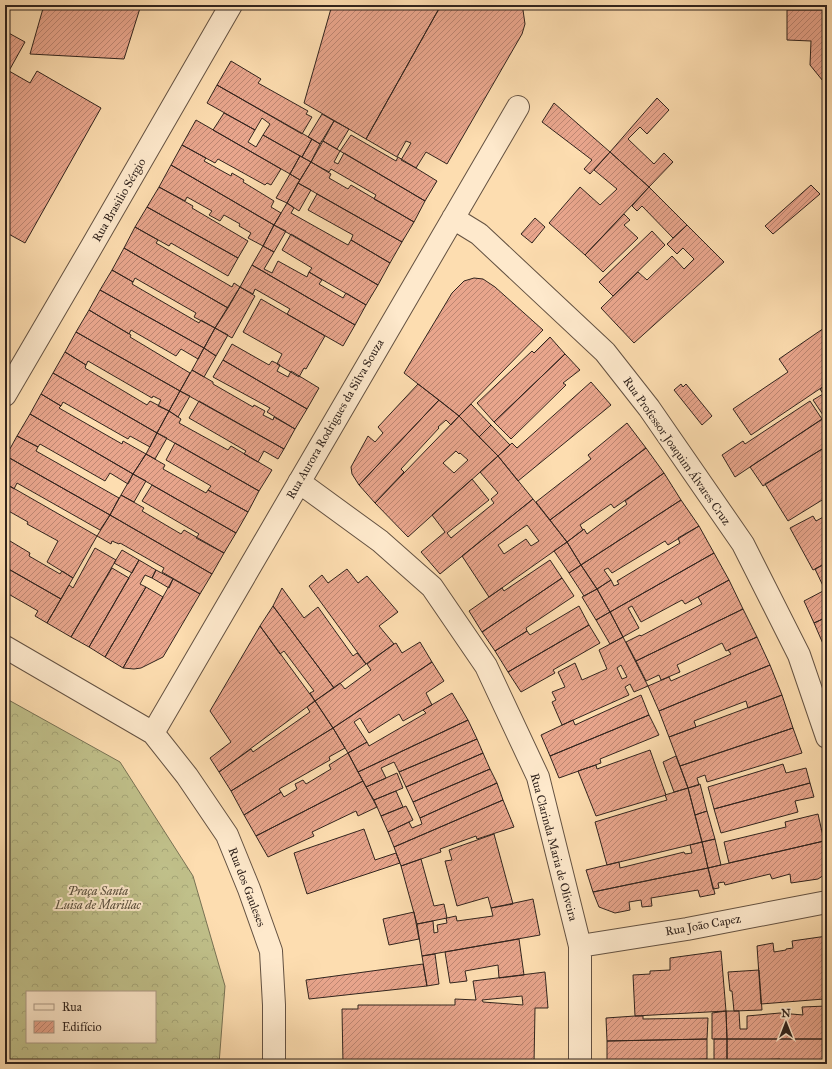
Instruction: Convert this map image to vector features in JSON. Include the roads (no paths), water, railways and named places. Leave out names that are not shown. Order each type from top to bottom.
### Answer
[{"type":"street","name":"Rua Brasilio Sérgio","points":[[5,395],[231,5]]},
{"type":"street","name":"Rua Aurora Rodrigues da Silva Souza","points":[[153,733],[518,107]]},
{"type":"street","name":"Rua Professor Joaquim Álvares Cruz","points":[[453,218],[479,234],[605,352],[649,408],[742,544],[799,655],[827,737]]},
{"type":"street","name":"Rua Clarinda Maria de Oliveira","points":[[299,482],[380,540],[432,587],[486,666],[538,777],[580,946],[580,1064]]},
{"type":"street","points":[[5,647],[153,733]]},
{"type":"street","name":"Rua dos Gauleses","points":[[153,733],[187,776],[227,835],[251,896],[271,951],[274,1005],[274,1064]]},
{"type":"street","name":"Rua João Capez","points":[[580,946],[687,929],[827,902]]},
{"type":"park label","name":"Praça Santa Luisa de Marillac","points":[[98,898]]}]
